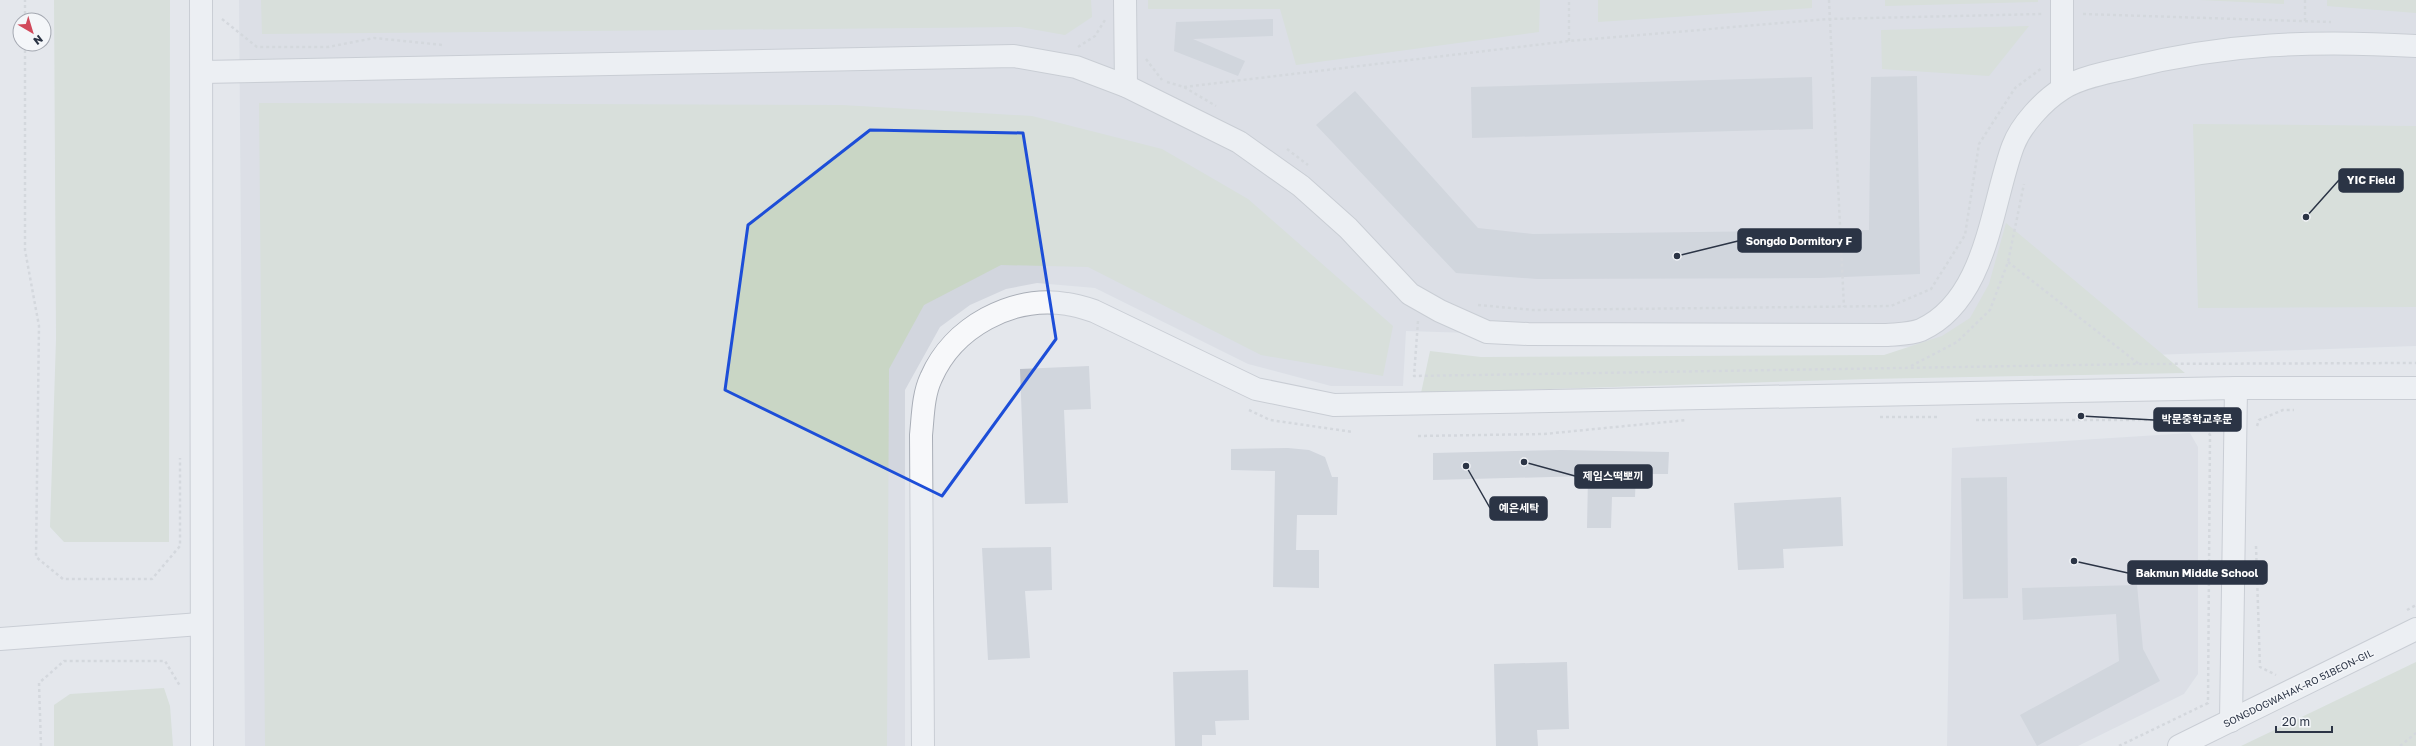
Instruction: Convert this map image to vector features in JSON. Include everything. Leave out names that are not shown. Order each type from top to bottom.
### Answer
[{"type":"street","points":[[201,0],[200,624],[202,746]]},
{"type":"street","points":[[1125,0],[1126,86]]},
{"type":"street","points":[[2062,6],[2062,88]]},
{"type":"street","points":[[202,72],[1014,56],[1076,67],[1126,86],[1239,142],[1301,186],[1348,228],[1410,294],[1440,312],[1487,332],[1552,334],[1887,335],[1920,330],[1942,316],[1962,297],[1975,269],[2014,144],[2033,115],[2062,88],[2101,74],[2159,60],[2236,47],[2304,42],[2416,46]]},
{"type":"street","points":[[923,746],[921,435],[924,405],[930,379],[943,355],[962,335],[985,319],[1009,308],[1039,303],[1067,304],[1094,311],[1256,389],[1334,405],[2236,388],[2416,388]]},
{"type":"street","points":[[2231,721],[2236,388]]},
{"type":"street","points":[[0,639],[200,624]]},
{"type":"street","name":"SONGDOGWAHAK-RO 51BEON-GIL","points":[[2179,746],[2416,629]]},
{"type":"path","points":[[25,0],[25,12]]},
{"type":"path","points":[[1569,0],[1569,41]]},
{"type":"path","points":[[1829,0],[1828,19],[1844,307]]},
{"type":"path","points":[[2304,42],[2305,0]]},
{"type":"path","points":[[1146,51],[1146,58],[1162,81],[1184,87],[1569,41],[1828,19],[2062,6],[2305,21]]},
{"type":"path","points":[[25,52],[25,250],[39,326],[36,557],[63,579],[152,579]]},
{"type":"path","points":[[1909,367],[1957,342],[1990,310],[2008,262],[2026,177]]},
{"type":"path","points":[[1491,307],[1533,310],[1891,306],[1931,289],[1965,235]]},
{"type":"path","points":[[2008,262],[2140,364]]},
{"type":"path","points":[[1413,316],[1418,321],[1414,376],[2140,364],[2416,363]]},
{"type":"path","points":[[1242,406],[1270,420],[1353,432]]},
{"type":"path","points":[[2254,432],[2259,420],[2283,410]]},
{"type":"path","points":[[1873,417],[1937,417]]},
{"type":"path","points":[[1418,436],[1544,434],[1690,420]]},
{"type":"path","points":[[1976,420],[2200,420],[2210,435],[2208,703],[2119,746]]},
{"type":"path","points":[[2255,541],[2260,667],[2281,678]]},
{"type":"path","points":[[2406,610],[2416,605]]},
{"type":"path","points":[[41,746],[39,683],[64,661],[164,661],[180,686]]},
{"type":"path","points":[[2400,746],[2416,733]]},
{"type":"highlighted area","points":[[870,130],[1023,133],[1056,339],[942,496],[725,390],[748,225]]},
{"type":"shaded area","points":[[239,0],[2416,0],[2416,346],[2152,355],[1406,331],[1403,386],[1331,386],[1248,364],[1095,288],[1037,283],[1006,289],[970,305],[940,327],[905,390],[905,746],[245,746]]},
{"type":"shaded area","points":[[2190,433],[2198,447],[2198,674],[2184,694],[2078,746],[1947,746],[1952,448]]},
{"type":"green space","points":[[54,0],[170,0],[169,542],[64,542],[50,527],[56,339]]},
{"type":"green space","points":[[261,0],[1091,0],[1092,17],[1065,35],[1020,27],[262,34]]},
{"type":"green space","points":[[1148,0],[1540,0],[1539,32],[1296,65],[1280,9],[1148,9]]},
{"type":"green space","points":[[1598,0],[1812,0],[1812,8],[1598,22]]},
{"type":"green space","points":[[1885,0],[2038,0],[2038,2],[1885,6]]},
{"type":"green space","points":[[2200,0],[2284,0],[2284,4]]},
{"type":"green space","points":[[2327,0],[2416,0],[2416,13],[2327,6]]},
{"type":"green space","points":[[2029,26],[1989,76],[1882,69],[1881,30]]},
{"type":"green space","points":[[259,103],[842,105],[1032,116],[1162,149],[1248,199],[1393,326],[1383,376],[1261,355],[1088,267],[1001,265],[924,305],[889,369],[887,746],[265,746]]},
{"type":"green space","points":[[2193,124],[2416,126],[2416,307],[2198,308]]},
{"type":"green space","points":[[2006,223],[2185,373],[1868,379],[1421,393],[1430,351],[1481,357],[1884,355],[1942,336],[1970,318],[1989,284]]},
{"type":"green space","points":[[2416,662],[2416,746],[2241,746]]},
{"type":"green space","points":[[164,688],[170,706],[173,746],[54,746],[54,705],[70,694]]},
{"type":"building","points":[[1273,19],[1273,36],[1193,39],[1245,61],[1238,76],[1174,51],[1176,22]]},
{"type":"building","points":[[1917,76],[1920,274],[1819,278],[1537,279],[1456,273],[1316,125],[1355,91],[1478,228],[1533,234],[1869,230],[1871,77]]},
{"type":"building","points":[[1812,77],[1813,129],[1472,138],[1471,87]]},
{"type":"building","points":[[1089,366],[1091,409],[1064,410],[1068,503],[1025,504],[1020,369]]},
{"type":"building","points":[[1288,448],[1309,450],[1325,457],[1332,477],[1338,477],[1337,515],[1297,515],[1296,550],[1319,550],[1319,588],[1273,587],[1275,471],[1231,470],[1231,449]]},
{"type":"building","points":[[1561,450],[1669,452],[1668,474],[1636,474],[1635,497],[1612,497],[1611,528],[1587,528],[1588,476],[1433,480],[1433,453]]},
{"type":"building","points":[[2007,477],[2008,598],[1963,599],[1961,478]]},
{"type":"building","points":[[1841,497],[1843,546],[1783,549],[1784,568],[1738,570],[1734,503]]},
{"type":"building","points":[[1051,547],[1052,590],[1025,591],[1030,658],[988,660],[982,548]]},
{"type":"building","points":[[2137,585],[2143,649],[2160,681],[2037,746],[2020,715],[2119,661],[2116,614],[2023,620],[2022,588]]},
{"type":"building","points":[[1567,662],[1569,729],[1537,730],[1538,746],[1496,746],[1494,664]]},
{"type":"building","points":[[1248,670],[1249,720],[1215,721],[1216,735],[1202,735],[1202,746],[1175,746],[1173,672]]},
{"type":"place","name":"YIC Field","points":[[2306,217]]},
{"type":"place","name":"Songdo Dormitory F","points":[[1677,256]]},
{"type":"place","name":"박문중학교후문","points":[[2081,416]]},
{"type":"place","name":"제임스떡뽀끼","points":[[1524,462]]},
{"type":"place","name":"예은세탁","points":[[1466,466]]},
{"type":"place","name":"Bakmun Middle School","points":[[2074,561]]}]
